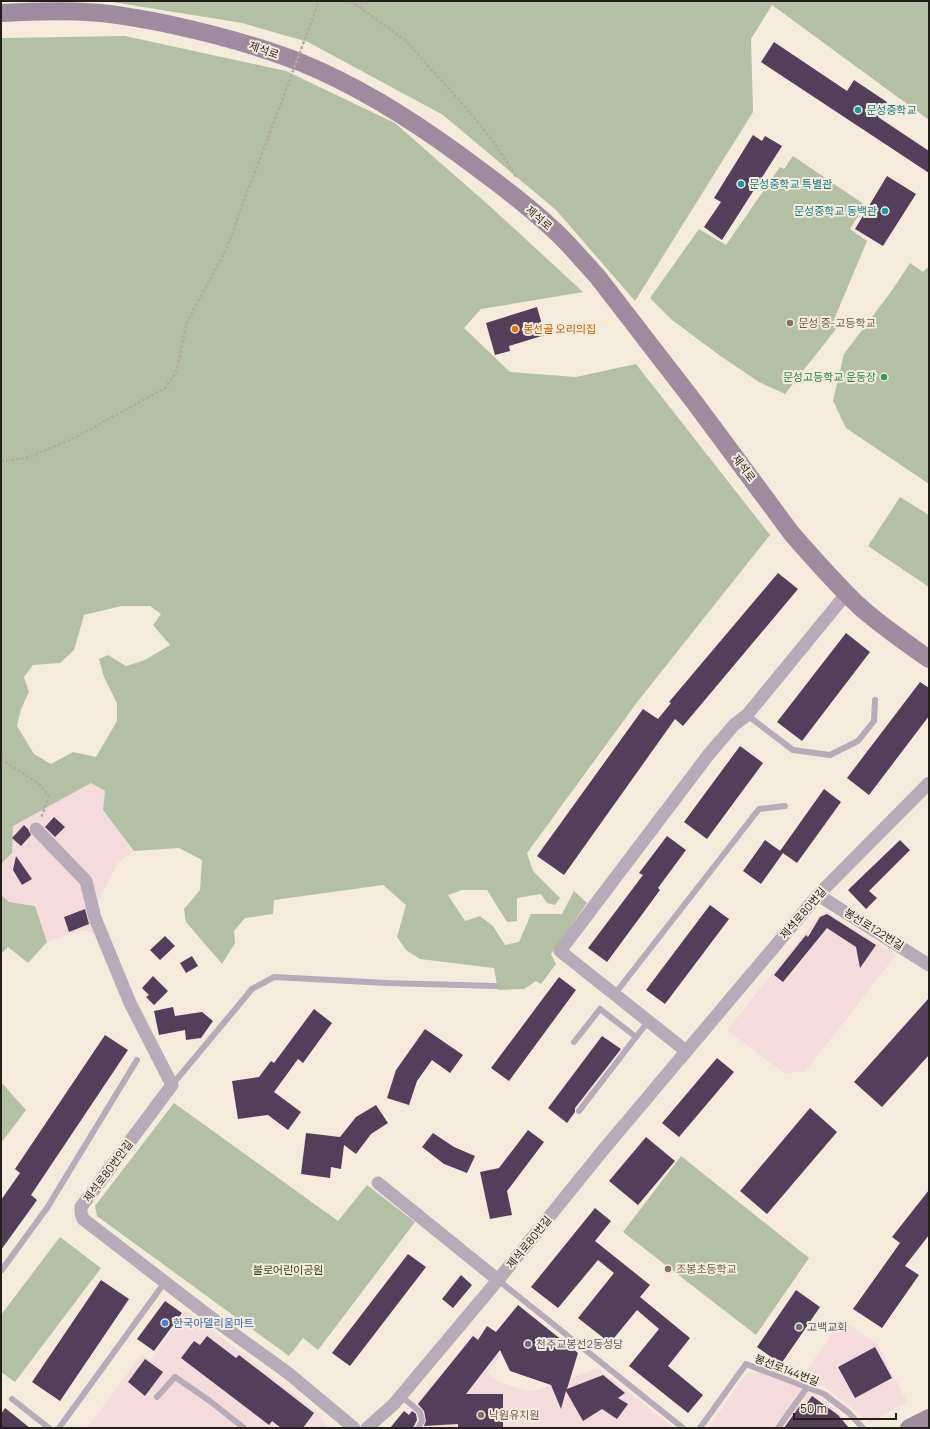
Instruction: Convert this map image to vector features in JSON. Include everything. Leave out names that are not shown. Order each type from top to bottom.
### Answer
[{"type":"street","name":"제석로","points":[[1,13],[41,11],[86,12],[146,20],[230,39],[302,63],[335,78],[381,103],[431,135],[511,194],[555,231],[597,276],[695,403],[792,534],[821,567],[858,605],[929,659]]},
{"type":"street","points":[[686,1051],[560,951],[709,754],[734,724],[747,715],[847,593]]},
{"type":"street","name":"제석로80번길","points":[[367,1428],[394,1404],[498,1280],[604,1149],[818,895],[929,783]]},
{"type":"street","points":[[36,829],[86,881],[95,918],[130,1003],[172,1085]]},
{"type":"street","name":"봉선로122번길","points":[[818,895],[929,964]]},
{"type":"street","name":"제석로80번안길","points":[[172,1085],[81,1207],[83,1219],[288,1373],[354,1428]]},
{"type":"street","points":[[378,1183],[498,1280]]},
{"type":"street","points":[[909,1428],[929,1418]]},
{"type":"lane","points":[[747,715],[793,750],[830,755],[858,741],[874,721],[875,700]]},
{"type":"lane","points":[[614,995],[759,809],[785,806]]},
{"type":"lane","points":[[172,1085],[252,989],[274,977],[387,983],[496,986]]},
{"type":"lane","points":[[574,1042],[600,1009],[636,1037]]},
{"type":"lane","points":[[579,1111],[648,1022]]},
{"type":"lane","points":[[1,1271],[47,1208],[137,1060]]},
{"type":"lane","points":[[498,1280],[683,1428]]},
{"type":"lane","points":[[59,1428],[165,1282]]},
{"type":"lane","name":"봉선로144번길","points":[[700,1428],[746,1364],[824,1394],[849,1413],[863,1428]]},
{"type":"lane","points":[[157,1398],[175,1377],[210,1401],[244,1428]]},
{"type":"lane","points":[[778,1428],[806,1388]]},
{"type":"lane","points":[[400,1396],[420,1412],[422,1421],[418,1428]]},
{"type":"lane","points":[[12,1399],[49,1428]]},
{"type":"path","points":[[1,460],[27,458],[74,438],[165,388],[176,372],[187,322],[227,248],[319,1]]},
{"type":"path","points":[[352,1],[405,40],[466,108],[494,142],[519,181],[511,194]]},
{"type":"path","points":[[1,759],[39,784],[49,797],[36,829]]},
{"type":"shaded area","points":[[91,783],[105,791],[103,810],[134,851],[118,863],[98,901],[85,904],[96,935],[87,931],[80,931],[47,942],[35,906],[9,902],[1,895],[1,864],[12,853],[12,826]]},
{"type":"shaded area","points":[[827,912],[896,955],[805,1072],[784,1073],[727,1030],[819,915]]},
{"type":"shaded area","points":[[186,1310],[319,1414],[328,1428],[87,1428],[142,1354],[150,1361]]},
{"type":"shaded area","points":[[842,1320],[878,1345],[907,1402],[870,1423],[823,1385],[815,1387],[799,1381]]},
{"type":"shaded area","points":[[475,1334],[502,1354],[487,1373],[499,1382],[532,1392],[598,1368],[674,1428],[422,1428],[424,1425],[425,1410],[416,1403]]},
{"type":"shaded area","points":[[747,1373],[765,1374],[822,1398],[844,1418],[850,1428],[708,1428]]},
{"type":"green space","points":[[106,1],[929,1],[929,120],[772,5],[751,39],[753,112],[635,301],[556,210],[443,115],[308,42],[242,23]]},
{"type":"green space","points":[[125,36],[286,71],[395,123],[493,209],[583,292],[481,309],[464,328],[510,372],[576,377],[636,364],[770,535],[638,701],[527,853],[533,871],[560,898],[555,905],[547,903],[541,894],[517,898],[517,921],[507,922],[487,890],[462,890],[448,895],[465,921],[480,916],[493,926],[505,945],[519,942],[531,914],[562,914],[574,891],[587,903],[551,954],[556,964],[541,984],[536,981],[524,989],[498,990],[494,968],[420,959],[406,950],[397,937],[406,905],[383,885],[274,900],[273,914],[245,918],[234,931],[235,943],[222,964],[186,922],[184,909],[200,890],[202,860],[179,848],[134,851],[103,810],[105,791],[91,783],[13,826],[12,853],[1,864],[1,38]],"holes":[[[122,606],[150,606],[161,614],[153,625],[170,645],[145,660],[126,666],[108,655],[99,659],[104,677],[117,703],[117,721],[96,757],[73,752],[51,764],[34,754],[17,726],[21,709],[29,692],[24,677],[33,665],[60,663],[74,650],[84,615]]]},
{"type":"green space","points":[[793,156],[865,205],[850,229],[867,241],[833,322],[836,329],[785,394],[759,382],[719,355],[672,320],[650,298],[699,229],[726,245],[780,167],[784,169]]},
{"type":"green space","name":"문성고등학교 운동장","points":[[910,263],[923,272],[929,266],[929,484],[846,428],[833,401],[844,354],[893,289]]},
{"type":"green space","points":[[900,497],[929,515],[929,587],[868,546]]},
{"type":"green space","points":[[1,895],[9,902],[35,906],[47,942],[28,963],[8,947],[1,954]]},
{"type":"green space","points":[[1,1082],[26,1110],[1,1143]]},
{"type":"green space","name":"불로어린이공원","points":[[174,1103],[338,1221],[367,1185],[415,1222],[318,1350],[303,1338],[289,1356],[97,1216],[95,1206]]},
{"type":"green space","points":[[681,1156],[809,1258],[756,1335],[623,1232]]},
{"type":"green space","points":[[60,1237],[101,1268],[15,1382],[1,1372],[1,1315]]},
{"type":"building","name":"문성중학교","points":[[774,42],[847,91],[854,80],[887,102],[878,117],[929,151],[929,173],[761,62]]},
{"type":"building","name":"문성중학교 특별관","points":[[753,135],[762,141],[765,136],[782,146],[722,240],[704,227],[721,202],[714,198]]},
{"type":"building","name":"문성중학교 동백관","points":[[887,176],[916,194],[883,246],[855,229]]},
{"type":"building","name":"봉선골 오리의집","points":[[537,307],[545,335],[509,346],[510,351],[495,355],[486,323]]},
{"type":"building","points":[[778,573],[798,589],[683,726],[675,719],[564,875],[537,856],[643,709],[658,719],[671,703],[669,702]]},
{"type":"building","points":[[846,633],[870,652],[802,741],[777,722]]},
{"type":"building","points":[[920,682],[929,688],[929,716],[869,795],[847,778]]},
{"type":"building","points":[[740,746],[763,763],[707,839],[684,822]]},
{"type":"building","points":[[824,789],[841,802],[797,863],[780,851]]},
{"type":"building","points":[[54,817],[65,827],[55,837],[45,827]]},
{"type":"building","points":[[24,825],[31,835],[21,846],[12,838]]},
{"type":"building","points":[[667,836],[686,850],[658,888],[660,890],[607,962],[588,948],[643,875],[639,873]]},
{"type":"building","points":[[765,840],[783,853],[761,884],[743,871]]},
{"type":"building","points":[[900,840],[910,850],[869,891],[877,898],[866,909],[848,890]]},
{"type":"building","points":[[16,856],[32,879],[22,885],[13,870]]},
{"type":"building","points":[[710,905],[729,919],[665,1004],[646,990]]},
{"type":"building","points":[[85,909],[89,924],[69,932],[64,917]]},
{"type":"building","points":[[827,914],[876,945],[860,968],[856,947],[827,928],[783,982],[774,975],[806,935],[808,937],[820,917]]},
{"type":"building","points":[[165,936],[175,946],[160,960],[150,950]]},
{"type":"building","points":[[192,956],[198,966],[186,973],[180,963]]},
{"type":"building","points":[[153,976],[168,991],[154,1005],[146,997],[149,995],[142,988]]},
{"type":"building","points":[[559,977],[576,990],[509,1081],[491,1068]]},
{"type":"building","points":[[929,998],[929,1055],[882,1107],[854,1082]]},
{"type":"building","points":[[173,1007],[175,1016],[202,1012],[213,1021],[201,1038],[186,1040],[185,1030],[159,1035],[154,1011]]},
{"type":"building","points":[[314,1009],[332,1023],[303,1063],[298,1059],[274,1092],[301,1112],[288,1130],[268,1115],[238,1119],[232,1081],[259,1077],[271,1061],[274,1063]]},
{"type":"building","points":[[425,1029],[463,1055],[450,1073],[432,1060],[417,1081],[409,1105],[387,1098],[396,1070]]},
{"type":"building","points":[[105,1035],[128,1050],[31,1195],[37,1200],[1,1250],[1,1200],[20,1173],[15,1169]]},
{"type":"building","points":[[602,1036],[621,1049],[575,1108],[575,1112],[567,1123],[548,1108]]},
{"type":"building","points":[[717,1058],[734,1072],[679,1137],[662,1123]]},
{"type":"building","points":[[376,1105],[388,1123],[371,1134],[356,1154],[344,1145],[341,1169],[331,1167],[330,1178],[301,1174],[306,1133],[340,1137],[356,1117]]},
{"type":"building","points":[[810,1108],[837,1132],[767,1214],[740,1191]]},
{"type":"building","points":[[528,1130],[544,1142],[507,1191],[512,1215],[490,1219],[480,1172],[499,1168]]},
{"type":"building","points":[[433,1133],[454,1147],[475,1156],[467,1173],[444,1164],[422,1147]]},
{"type":"building","points":[[646,1137],[675,1161],[638,1205],[609,1181]]},
{"type":"building","points":[[929,1190],[929,1235],[905,1266],[919,1275],[882,1328],[853,1309],[900,1243],[892,1237]]},
{"type":"building","points":[[595,1208],[611,1221],[595,1241],[650,1285],[640,1297],[690,1338],[668,1366],[703,1395],[688,1413],[629,1366],[659,1329],[637,1310],[610,1343],[578,1318],[614,1273],[598,1260],[558,1308],[531,1287]]},
{"type":"building","points":[[408,1254],[426,1267],[350,1366],[332,1353]]},
{"type":"building","points":[[461,1275],[472,1285],[453,1308],[442,1299]]},
{"type":"building","points":[[101,1280],[129,1299],[60,1401],[32,1382]]},
{"type":"building","points":[[796,1290],[820,1307],[781,1364],[757,1347]]},
{"type":"building","points":[[165,1301],[182,1313],[154,1351],[137,1339]]},
{"type":"building","points":[[518,1305],[578,1353],[567,1389],[603,1375],[625,1393],[618,1398],[628,1404],[617,1419],[602,1409],[583,1421],[566,1391],[561,1409],[551,1385],[510,1371],[500,1350],[466,1394],[503,1394],[503,1428],[458,1428],[458,1424],[424,1426],[426,1421],[424,1411],[418,1404],[473,1336],[478,1340],[487,1326],[496,1332]]},
{"type":"building","points":[[207,1336],[236,1358],[239,1355],[314,1413],[303,1428],[281,1428],[272,1421],[269,1425],[181,1358],[194,1341],[200,1345]]},
{"type":"building","points":[[875,1347],[892,1378],[855,1398],[838,1367]]},
{"type":"building","points":[[145,1359],[163,1372],[145,1396],[128,1382]]},
{"type":"building","points":[[812,1396],[838,1415],[849,1428],[784,1428],[801,1404],[805,1406]]},
{"type":"building","points":[[5,1408],[30,1428],[1,1428],[1,1414]]},
{"type":"building","points":[[404,1411],[409,1415],[412,1411],[416,1414],[417,1420],[414,1426],[412,1428],[390,1428]]},
{"type":"place","name":"문성중학교","points":[[858,110]]},
{"type":"place","name":"문성중학교 특별관","points":[[741,184]]},
{"type":"place","name":"문성중학교 동백관","points":[[885,211]]},
{"type":"place","name":"문성 중-고등학교","points":[[790,323]]},
{"type":"place","name":"봉선골 오리의집","points":[[515,329]]},
{"type":"place","name":"문성고등학교 운동장","points":[[884,377]]},
{"type":"place","name":"조봉초등학교","points":[[668,1269]]},
{"type":"place","name":"한국아델리움마트","points":[[165,1323]]},
{"type":"place","name":"고백교회","points":[[799,1327]]},
{"type":"place","name":"천주교봉선2동성당","points":[[528,1344]]},
{"type":"place","name":"낙원유치원","points":[[481,1415]]}]
